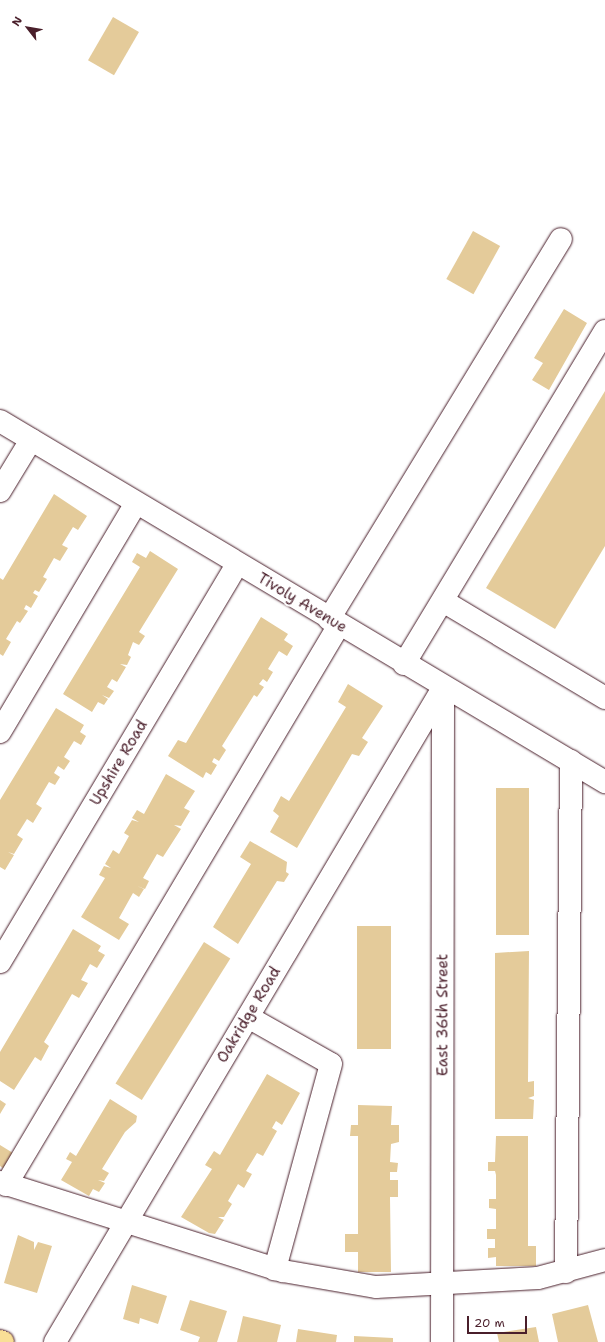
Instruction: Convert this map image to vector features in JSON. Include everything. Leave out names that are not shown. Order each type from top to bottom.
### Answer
[{"type":"street","points":[[561,239],[3,1184],[127,1220],[275,1269],[376,1287],[442,1285],[538,1278],[566,1272],[605,1260]]},
{"type":"street","points":[[404,664],[605,330]]},
{"type":"street","name":"Tivoly Avenue","points":[[0,421],[443,688],[605,782]]},
{"type":"street","points":[[0,491],[31,440]]},
{"type":"street","points":[[0,732],[136,503]]},
{"type":"street","name":"Upshire Road","points":[[0,962],[237,564]]},
{"type":"street","points":[[443,601],[605,698]]},
{"type":"street","name":"Oakridge Road","points":[[55,1342],[443,688]]},
{"type":"street","name":"East 36th Street","points":[[442,1342],[443,688]]},
{"type":"street","points":[[566,1272],[571,762]]},
{"type":"street","points":[[248,1017],[331,1064],[275,1269]]},
{"type":"building","points":[[113,17],[139,32],[114,75],[88,60]]},
{"type":"building","points":[[473,231],[500,246],[473,294],[446,279]]},
{"type":"building","points":[[564,309],[587,323],[549,390],[532,380],[543,363],[534,358]]},
{"type":"building","points":[[605,391],[605,546],[555,629],[486,588]]},
{"type":"building","points":[[54,494],[87,516],[78,530],[73,527],[62,545],[68,548],[60,561],[54,558],[43,577],[47,579],[39,592],[35,590],[33,593],[38,596],[31,608],[26,605],[24,609],[28,611],[20,623],[17,621],[6,639],[11,642],[3,656],[0,654],[0,578],[3,580]]},
{"type":"building","points":[[150,551],[178,569],[139,632],[145,636],[139,645],[133,642],[128,655],[131,657],[127,665],[120,664],[126,667],[117,682],[112,679],[107,687],[114,691],[109,698],[102,695],[108,699],[104,705],[98,702],[92,712],[63,694],[140,567],[132,562],[137,553],[146,558]]},
{"type":"building","points":[[261,617],[288,634],[284,640],[293,646],[287,656],[279,651],[268,669],[273,672],[267,682],[263,679],[259,684],[264,687],[257,697],[254,695],[222,746],[226,750],[219,761],[214,758],[212,762],[217,765],[211,775],[206,772],[203,778],[168,756],[178,740],[186,743]]},
{"type":"building","points":[[348,684],[383,706],[362,738],[368,742],[359,756],[352,754],[297,848],[270,832],[279,816],[273,811],[281,796],[289,801],[346,707],[338,702]]},
{"type":"building","points":[[56,708],[84,725],[80,732],[86,736],[81,745],[74,741],[64,757],[70,761],[64,770],[58,766],[54,773],[60,777],[55,785],[49,782],[36,804],[42,808],[33,823],[27,819],[17,835],[23,839],[14,854],[8,852],[14,855],[5,870],[0,867],[0,800]]},
{"type":"building","points":[[166,774],[195,791],[184,808],[190,811],[181,826],[174,825],[181,829],[163,857],[157,854],[143,878],[149,881],[145,889],[137,886],[144,889],[139,897],[133,893],[119,918],[129,924],[119,940],[81,917],[105,878],[99,875],[104,866],[111,868],[105,864],[113,850],[119,854],[129,836],[124,833],[132,820],[139,822],[132,818],[137,810],[144,814]]},
{"type":"building","points":[[496,788],[529,788],[529,935],[496,935]]},
{"type":"building","points":[[250,841],[287,862],[286,872],[289,874],[284,882],[277,881],[238,944],[213,927],[251,864],[240,857]]},
{"type":"building","points":[[357,926],[391,926],[391,1049],[357,1049]]},
{"type":"building","points":[[73,929],[101,946],[98,951],[105,955],[97,968],[90,964],[81,980],[88,983],[79,998],[72,994],[44,1042],[49,1046],[41,1061],[35,1057],[14,1090],[0,1081],[0,1052]]},
{"type":"building","points":[[204,942],[230,958],[142,1100],[116,1084]]},
{"type":"building","points":[[529,951],[528,1082],[534,1081],[534,1096],[528,1098],[534,1100],[533,1119],[495,1119],[495,953]]},
{"type":"building","points":[[267,1074],[300,1093],[282,1125],[276,1121],[272,1128],[277,1131],[263,1156],[257,1153],[246,1171],[252,1174],[244,1188],[238,1184],[228,1201],[232,1204],[224,1217],[218,1217],[224,1220],[215,1234],[209,1233],[181,1217],[212,1169],[205,1165],[214,1151],[220,1155]]},
{"type":"building","points":[[110,1099],[137,1116],[136,1122],[125,1132],[102,1169],[109,1173],[104,1181],[98,1180],[105,1183],[99,1192],[93,1189],[89,1196],[61,1180],[72,1162],[66,1159],[70,1152],[76,1156]]},
{"type":"building","points":[[0,1100],[6,1104],[0,1114]]},
{"type":"building","points":[[358,1105],[392,1106],[391,1125],[399,1125],[399,1142],[391,1144],[390,1162],[398,1163],[397,1172],[390,1172],[390,1180],[398,1180],[398,1197],[390,1197],[391,1272],[358,1272],[358,1252],[345,1252],[345,1234],[358,1234],[358,1136],[350,1136],[351,1125],[358,1125]]},
{"type":"building","points":[[496,1136],[528,1136],[528,1246],[536,1246],[536,1266],[496,1266],[496,1257],[488,1258],[488,1248],[495,1248],[495,1239],[487,1239],[487,1229],[496,1229],[496,1209],[489,1208],[489,1199],[496,1199],[496,1175],[495,1171],[488,1171],[488,1162],[495,1162]]},
{"type":"building","points":[[0,1145],[13,1153],[4,1169],[0,1166]]},
{"type":"building","points":[[18,1235],[34,1242],[34,1250],[38,1242],[52,1246],[37,1293],[4,1283]]},
{"type":"building","points":[[132,1285],[167,1296],[158,1324],[140,1318],[139,1324],[123,1319]]},
{"type":"building","points":[[190,1300],[227,1311],[217,1342],[198,1342],[200,1337],[180,1330]]},
{"type":"building","points":[[588,1305],[598,1342],[558,1342],[552,1314]]},
{"type":"building","points":[[243,1316],[281,1325],[277,1342],[237,1342]]},
{"type":"building","points":[[536,1327],[539,1342],[499,1342],[497,1333]]},
{"type":"building","points":[[298,1329],[337,1335],[336,1342],[296,1342]]},
{"type":"building","points":[[354,1336],[393,1338],[393,1342],[354,1342]]}]
